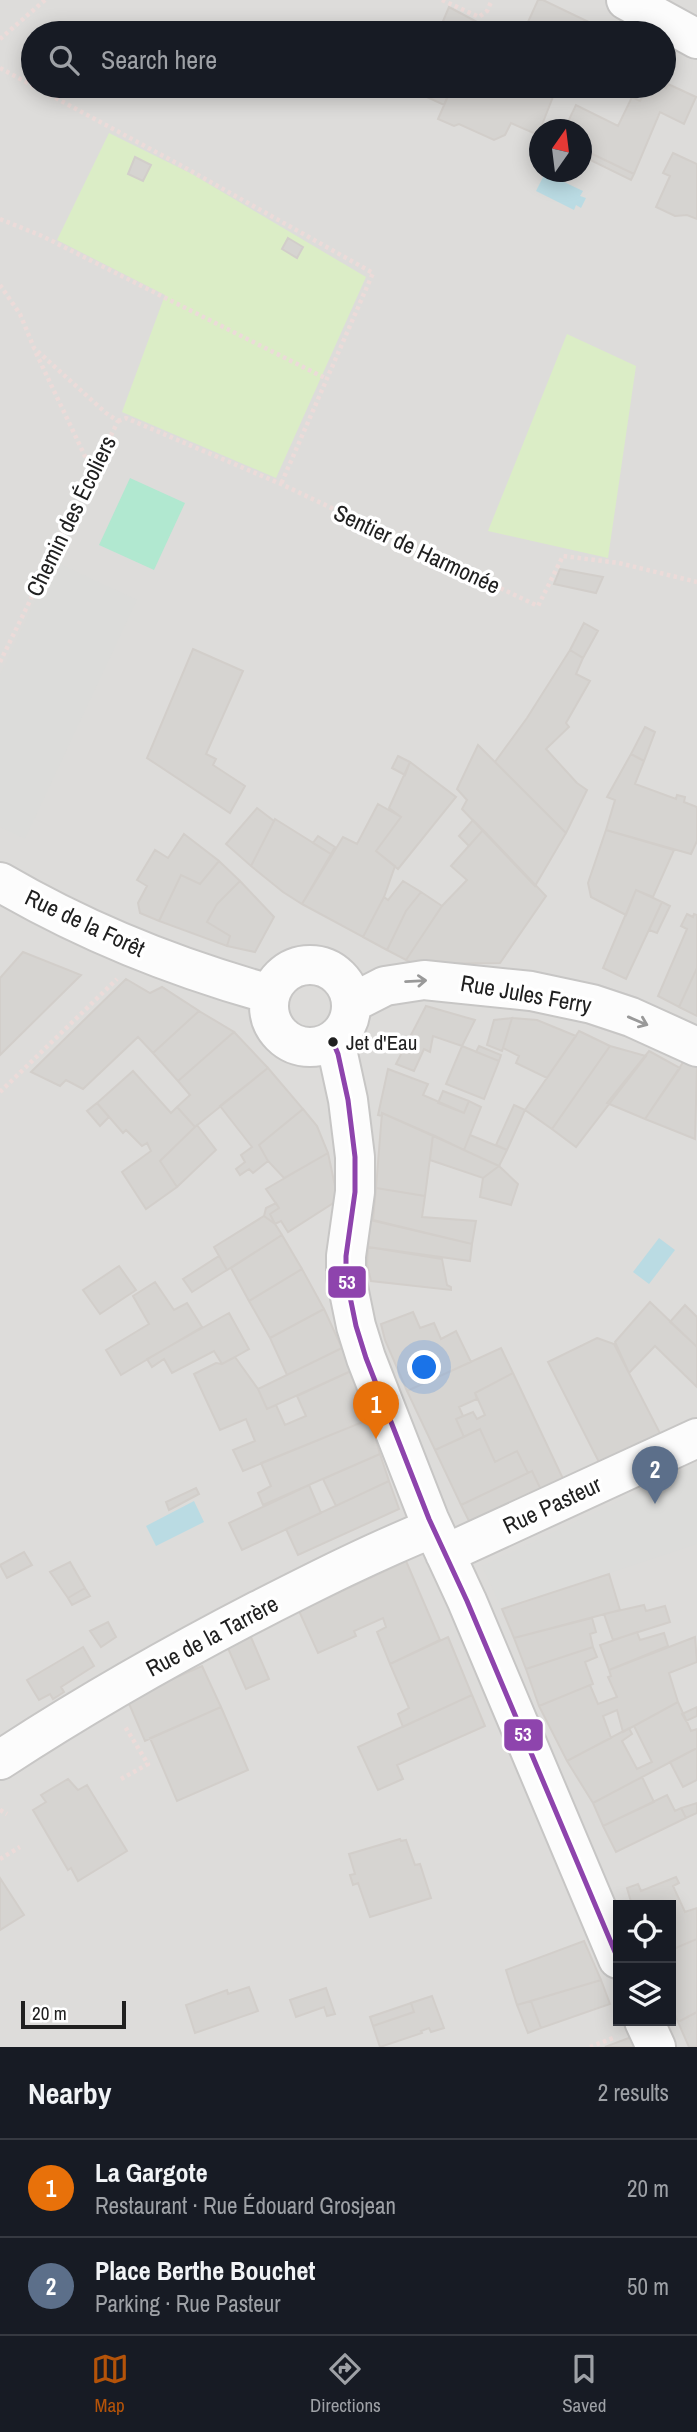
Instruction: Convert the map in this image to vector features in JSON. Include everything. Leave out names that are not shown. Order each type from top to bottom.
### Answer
[{"type":"street","points":[[626,0],[664,21]]},
{"type":"street","points":[[676,27],[697,39]]},
{"type":"street","name":"Rue de la Forêt","points":[[0,881],[81,926],[225,981],[270,994]]},
{"type":"street","points":[[315,965],[340,977],[348,989],[352,1003],[352,1013],[345,1030],[333,1042],[314,1048],[293,1045],[277,1032],[269,1014],[270,994],[277,981],[300,966],[315,965]]},
{"type":"street","name":"Rue Jules Ferry","points":[[352,1003],[385,986],[424,980],[531,991],[592,1004],[631,1017],[697,1047]]},
{"type":"street","points":[[333,1042],[348,1100],[355,1157],[355,1192],[345,1256],[346,1277],[356,1326],[366,1358],[439,1541],[613,1947]]},
{"type":"street","name":"Rue Pasteur","points":[[439,1541],[697,1438]]},
{"type":"street","name":"Rue de la Tarrère","points":[[0,1760],[68,1716],[176,1654],[334,1572],[439,1541]]},
{"type":"street","points":[[646,2026],[656,2047]]},
{"type":"path","points":[[0,39],[45,0]]},
{"type":"path","points":[[442,0],[479,17],[487,12],[492,0]]},
{"type":"path","points":[[0,68],[21,79]]},
{"type":"path","points":[[56,98],[373,273],[281,484]]},
{"type":"path","points":[[0,219],[42,236],[327,379]]},
{"type":"path","name":"Chemin des Écoliers","points":[[0,285],[20,314],[34,348],[118,421],[0,662]]},
{"type":"path","points":[[34,348],[92,472]]},
{"type":"path","name":"Sentier de Harmonée","points":[[118,421],[126,418],[281,484],[538,606],[562,556],[619,563],[697,582]]},
{"type":"path","points":[[0,1093],[158,956]]},
{"type":"path","points":[[121,1779],[148,1764]]},
{"type":"path","points":[[0,1810],[7,1814]]},
{"type":"path","points":[[0,1859],[20,1847]]},
{"type":"shaded area","points":[[0,0],[697,0],[697,2047],[0,2047]]},
{"type":"shaded area","points":[[54,561],[137,600],[25,839],[0,827],[0,675]]},
{"type":"shaded area","points":[[697,1464],[697,1544],[502,1609],[482,1566]]},
{"type":"green space","points":[[109,133],[192,174],[366,277],[276,478],[122,412],[165,295],[57,240]]},
{"type":"green space","points":[[567,334],[636,366],[608,558],[488,531]]},
{"type":"green space","points":[[130,478],[185,503],[154,570],[99,545]]},
{"type":"water","points":[[540,182],[564,182],[583,191],[580,196],[586,198],[581,208],[576,205],[574,210],[536,191]]},
{"type":"water","points":[[659,1238],[675,1250],[649,1284],[633,1272]]},
{"type":"water","points":[[194,1501],[204,1522],[156,1546],[146,1526]]},
{"type":"building","points":[[538,0],[543,0],[587,21],[528,21]]},
{"type":"building","points":[[449,7],[475,21],[443,21]]},
{"type":"building","points":[[676,88],[696,97],[684,124],[660,112],[634,174],[592,154],[592,119],[569,119],[576,105],[618,126],[632,98],[640,101],[642,98],[676,98]]},
{"type":"building","points":[[429,98],[447,98],[444,105]]},
{"type":"building","points":[[447,98],[552,98],[544,119],[529,119],[529,131],[511,123],[505,135],[494,140],[459,124],[454,126],[438,119]]},
{"type":"building","points":[[673,153],[697,164],[697,219],[687,215],[675,216],[656,207],[670,176],[663,173]]},
{"type":"building","points":[[592,154],[634,174],[631,180],[592,161]]},
{"type":"building","points":[[135,157],[151,165],[143,181],[128,174]]},
{"type":"building","points":[[288,238],[303,247],[297,258],[282,249]]},
{"type":"building","points":[[560,569],[603,577],[596,593],[554,584]]},
{"type":"building","points":[[584,623],[598,631],[583,658],[570,650]]},
{"type":"building","points":[[193,649],[243,671],[206,754],[216,759],[213,765],[245,786],[230,813],[147,758]]},
{"type":"building","points":[[570,650],[583,658],[576,674],[590,681],[566,723],[569,727],[546,749],[577,783],[587,790],[566,833],[495,762],[527,718]]},
{"type":"building","points":[[645,727],[655,732],[644,761],[631,754]]},
{"type":"building","points":[[478,745],[566,833],[535,886],[462,809],[467,800],[457,789]]},
{"type":"building","points":[[631,754],[644,761],[635,784],[676,799],[677,795],[685,797],[684,802],[697,807],[697,841],[691,854],[606,830],[615,800],[607,797]]},
{"type":"building","points":[[398,756],[410,762],[405,775],[392,768]]},
{"type":"building","points":[[410,762],[456,797],[398,869],[376,851],[401,817],[389,808]]},
{"type":"building","points":[[378,804],[401,817],[376,851],[395,866],[384,897],[363,937],[302,904],[343,837],[357,844]]},
{"type":"building","points":[[257,808],[274,821],[251,866],[226,844]]},
{"type":"building","points":[[275,819],[331,854],[302,904],[251,866]]},
{"type":"building","points":[[473,820],[483,830],[469,846],[459,836]]},
{"type":"building","points":[[483,830],[546,896],[500,963],[414,964],[406,960],[442,906],[467,880],[451,866]]},
{"type":"building","points":[[606,830],[674,850],[653,897],[636,890],[626,915],[591,897],[588,883]]},
{"type":"building","points":[[184,834],[219,861],[200,884],[181,875],[159,921],[140,913],[138,903],[147,886],[137,880],[155,850],[168,858]]},
{"type":"building","points":[[318,836],[335,847],[331,854],[313,843]]},
{"type":"building","points":[[219,861],[240,881],[217,904],[207,922],[230,936],[227,946],[159,921],[181,875],[200,884]]},
{"type":"building","points":[[240,881],[274,917],[255,952],[227,946],[230,936],[207,922],[217,904]]},
{"type":"building","points":[[403,881],[421,892],[406,911],[387,950],[363,937],[384,897],[388,900]]},
{"type":"building","points":[[636,890],[662,902],[626,979],[603,968]]},
{"type":"building","points":[[421,892],[442,906],[406,960],[387,950],[406,911]]},
{"type":"building","points":[[662,902],[670,906],[657,933],[649,930]]},
{"type":"building","points":[[687,914],[693,917],[694,914],[697,915],[697,968],[679,1007],[658,996],[687,929],[681,926]]},
{"type":"building","points":[[23,952],[81,975],[0,1055],[0,978]]},
{"type":"building","points":[[697,968],[697,1016],[679,1007]]},
{"type":"building","points":[[126,979],[150,993],[162,987],[199,1011],[153,1053],[138,1037],[83,1089],[66,1080],[60,1086],[31,1072]]},
{"type":"building","points":[[426,1006],[475,1020],[462,1046],[433,1036],[430,1052],[424,1049],[414,1071],[396,1064]]},
{"type":"building","points":[[199,1011],[234,1032],[178,1081],[153,1053]]},
{"type":"building","points":[[512,1018],[537,1020],[576,1036],[547,1078],[516,1063],[519,1056],[503,1048]]},
{"type":"building","points":[[512,1018],[502,1051],[487,1045],[494,1020]]},
{"type":"building","points":[[579,1031],[610,1046],[552,1129],[525,1110]]},
{"type":"building","points":[[234,1032],[268,1068],[195,1127],[177,1107],[190,1095],[178,1081]]},
{"type":"building","points":[[462,1046],[499,1061],[484,1099],[446,1084]]},
{"type":"building","points":[[479,1046],[501,1055],[499,1061],[476,1052]]},
{"type":"building","points":[[610,1046],[646,1056],[576,1147],[552,1129]]},
{"type":"building","points":[[649,1051],[680,1068],[645,1119],[607,1103]]},
{"type":"building","points":[[684,1061],[697,1066],[695,1139],[645,1119]]},
{"type":"building","points":[[268,1068],[303,1109],[259,1145],[268,1161],[253,1173],[249,1169],[240,1175],[236,1169],[245,1162],[241,1155],[252,1147],[220,1106]]},
{"type":"building","points":[[388,1069],[428,1084],[423,1095],[464,1113],[469,1101],[481,1107],[464,1150],[382,1113],[382,1116],[378,1115]]},
{"type":"building","points":[[133,1071],[171,1113],[177,1107],[195,1127],[160,1161],[177,1187],[146,1209],[122,1172],[151,1151],[147,1143],[142,1146],[126,1130],[123,1133],[97,1103]]},
{"type":"building","points":[[443,1091],[469,1101],[464,1113],[438,1103]]},
{"type":"building","points":[[97,1103],[109,1117],[100,1126],[87,1111]]},
{"type":"building","points":[[514,1105],[525,1110],[507,1150],[496,1145]]},
{"type":"building","points":[[303,1109],[317,1126],[328,1153],[284,1178],[268,1161],[259,1145]]},
{"type":"building","points":[[382,1113],[433,1135],[425,1196],[376,1188]]},
{"type":"building","points":[[197,1125],[216,1150],[177,1187],[160,1161]]},
{"type":"building","points":[[433,1135],[499,1166],[483,1178],[430,1160]]},
{"type":"building","points":[[470,1135],[507,1150],[499,1166],[464,1150]]},
{"type":"building","points":[[328,1153],[338,1200],[288,1232],[281,1221],[275,1224],[270,1214],[279,1208],[266,1189]]},
{"type":"building","points":[[499,1166],[518,1184],[511,1205],[480,1197],[483,1178]]},
{"type":"building","points":[[376,1188],[425,1196],[422,1217],[476,1221],[472,1244],[373,1220]]},
{"type":"building","points":[[276,1203],[279,1208],[270,1214],[275,1224],[264,1216],[266,1208]]},
{"type":"building","points":[[264,1216],[275,1224],[282,1235],[227,1270],[214,1247]]},
{"type":"building","points":[[370,1220],[472,1244],[470,1261],[368,1247]]},
{"type":"building","points":[[282,1235],[302,1269],[249,1301],[231,1268]]},
{"type":"building","points":[[368,1247],[442,1259],[447,1285],[451,1290],[371,1281],[367,1264]]},
{"type":"building","points":[[219,1256],[227,1270],[192,1292],[183,1279]]},
{"type":"building","points":[[119,1266],[136,1290],[100,1314],[83,1290]]},
{"type":"building","points":[[302,1269],[324,1309],[270,1338],[249,1301]]},
{"type":"building","points":[[155,1282],[174,1310],[187,1303],[202,1327],[121,1375],[106,1350],[149,1324],[133,1296]]},
{"type":"building","points":[[650,1302],[697,1347],[697,1387],[655,1346],[629,1373],[615,1342]]},
{"type":"building","points":[[685,1305],[697,1317],[697,1347],[670,1322]]},
{"type":"building","points":[[324,1309],[342,1348],[287,1375],[270,1338]]},
{"type":"building","points":[[413,1312],[420,1328],[434,1323],[441,1339],[456,1331],[471,1362],[407,1391],[381,1324]]},
{"type":"building","points":[[229,1313],[249,1349],[222,1364],[214,1351],[172,1373],[164,1359],[152,1367],[147,1359]]},
{"type":"building","points":[[597,1338],[614,1344],[663,1439],[602,1468],[548,1362]]},
{"type":"building","points":[[342,1348],[351,1371],[267,1409],[258,1389]]},
{"type":"building","points":[[501,1348],[513,1373],[475,1393],[477,1399],[459,1407],[463,1416],[456,1419],[464,1437],[435,1450],[407,1391]]},
{"type":"building","points":[[235,1357],[258,1389],[267,1409],[276,1405],[285,1425],[306,1416],[297,1396],[351,1371],[370,1419],[243,1471],[233,1450],[255,1441],[246,1419],[220,1430],[194,1374]]},
{"type":"building","points":[[513,1373],[566,1485],[544,1496],[532,1471],[528,1473],[517,1451],[495,1462],[480,1429],[464,1437],[456,1419],[473,1412],[477,1419],[485,1415],[475,1393]]},
{"type":"building","points":[[370,1419],[380,1454],[263,1505],[258,1493],[271,1486],[261,1463]]},
{"type":"building","points":[[480,1429],[495,1462],[517,1451],[528,1473],[461,1505],[435,1450]]},
{"type":"building","points":[[380,1454],[389,1481],[336,1506],[323,1479]]},
{"type":"building","points":[[532,1471],[544,1496],[473,1529],[461,1505]]},
{"type":"building","points":[[389,1481],[399,1509],[298,1555],[286,1529]]},
{"type":"building","points":[[309,1485],[321,1513],[242,1550],[229,1523]]},
{"type":"building","points":[[196,1488],[199,1494],[169,1510],[166,1502]]},
{"type":"building","points":[[24,1552],[32,1565],[7,1578],[0,1565]]},
{"type":"building","points":[[406,1561],[440,1640],[390,1664],[377,1632],[386,1627],[383,1618],[354,1631],[356,1636],[318,1653],[299,1611]]},
{"type":"building","points":[[70,1562],[85,1588],[68,1598],[50,1572]]},
{"type":"building","points":[[609,1574],[620,1610],[514,1638],[502,1609]]},
{"type":"building","points":[[85,1588],[90,1596],[72,1605],[68,1598]]},
{"type":"building","points":[[644,1605],[646,1611],[665,1606],[670,1622],[613,1640],[604,1614]]},
{"type":"building","points":[[592,1618],[596,1632],[590,1634],[593,1647],[526,1669],[514,1638]]},
{"type":"building","points":[[108,1622],[116,1637],[101,1647],[90,1631]]},
{"type":"building","points":[[637,1632],[640,1640],[664,1633],[668,1646],[609,1670],[600,1645]]},
{"type":"building","points":[[250,1635],[269,1679],[246,1689],[227,1646]]},
{"type":"building","points":[[448,1637],[472,1695],[403,1727],[398,1714],[409,1708],[390,1664]]},
{"type":"building","points":[[695,1637],[697,1662],[669,1673],[678,1702],[623,1732],[617,1710],[603,1716],[611,1738],[567,1761],[539,1706],[590,1685],[598,1704],[617,1697],[608,1677],[611,1676],[609,1670]]},
{"type":"building","points":[[83,1647],[94,1666],[61,1687],[64,1692],[53,1699],[50,1694],[39,1700],[27,1680]]},
{"type":"building","points":[[593,1647],[597,1657],[585,1662],[593,1684],[539,1706],[526,1669]]},
{"type":"building","points":[[202,1666],[221,1707],[145,1741],[127,1699]]},
{"type":"building","points":[[472,1695],[485,1726],[397,1765],[403,1779],[378,1790],[358,1747]]},
{"type":"building","points":[[678,1702],[691,1731],[697,1729],[697,1748],[593,1803],[567,1761],[629,1728],[632,1734],[622,1741],[637,1769],[652,1762],[634,1726]]},
{"type":"building","points":[[221,1707],[248,1770],[177,1801],[150,1738]]},
{"type":"building","points":[[697,1707],[697,1716],[686,1721],[682,1714]]},
{"type":"building","points":[[697,1748],[697,1780],[683,1787],[670,1762]]},
{"type":"building","points":[[642,1777],[654,1802],[603,1826],[593,1803]]},
{"type":"building","points":[[68,1779],[78,1790],[87,1785],[127,1851],[78,1881],[71,1868],[68,1870],[33,1810],[46,1802],[41,1795]]},
{"type":"building","points":[[667,1795],[675,1811],[681,1808],[686,1818],[616,1852],[603,1826]]},
{"type":"building","points":[[697,1803],[697,1813],[686,1818],[681,1808]]},
{"type":"building","points":[[400,1839],[406,1840],[415,1865],[420,1864],[431,1898],[370,1917],[358,1883],[353,1885],[350,1875],[355,1874],[349,1854]]},
{"type":"building","points":[[676,1877],[679,1883],[673,1886],[685,1912],[697,1908],[697,1939],[676,1948],[676,1900],[631,1900],[627,1888],[638,1884],[641,1891]]},
{"type":"building","points":[[0,1878],[24,1915],[0,1930]]},
{"type":"building","points":[[697,1939],[697,2012],[678,2022],[676,2017],[676,1948]]},
{"type":"building","points":[[584,1941],[601,1980],[517,2005],[506,1970]]},
{"type":"building","points":[[601,1980],[610,2004],[541,2028],[531,2001]]},
{"type":"building","points":[[249,1987],[258,2011],[195,2033],[186,2005],[227,1990],[228,1994]]},
{"type":"building","points":[[326,1988],[335,2014],[327,2016],[324,2007],[296,2017],[290,2000]]},
{"type":"building","points":[[432,1996],[444,2028],[431,2032],[429,2028],[421,2031],[422,2033],[380,2047],[373,2026],[414,2012],[411,2003]]},
{"type":"building","points":[[531,2001],[541,2028],[528,2033],[517,2005]]},
{"type":"building","points":[[411,2003],[414,2012],[373,2026],[370,2017]]},
{"type":"building","points":[[697,2012],[697,2047],[689,2047],[678,2022]]},
{"type":"building","points":[[634,2036],[638,2047],[605,2047]]},
{"type":"transit line","name":"53","points":[[333,1042],[348,1100],[355,1157],[355,1192],[346,1256],[346,1277],[356,1326],[429,1519],[467,1601],[613,1947]]},
{"type":"place","name":"Jet d'Eau","points":[[333,1042]]},
{"type":"place","name":"La Gargote","points":[[376,1439]]},
{"type":"place","name":"Place Berthe Bouchet","points":[[655,1504]]}]
